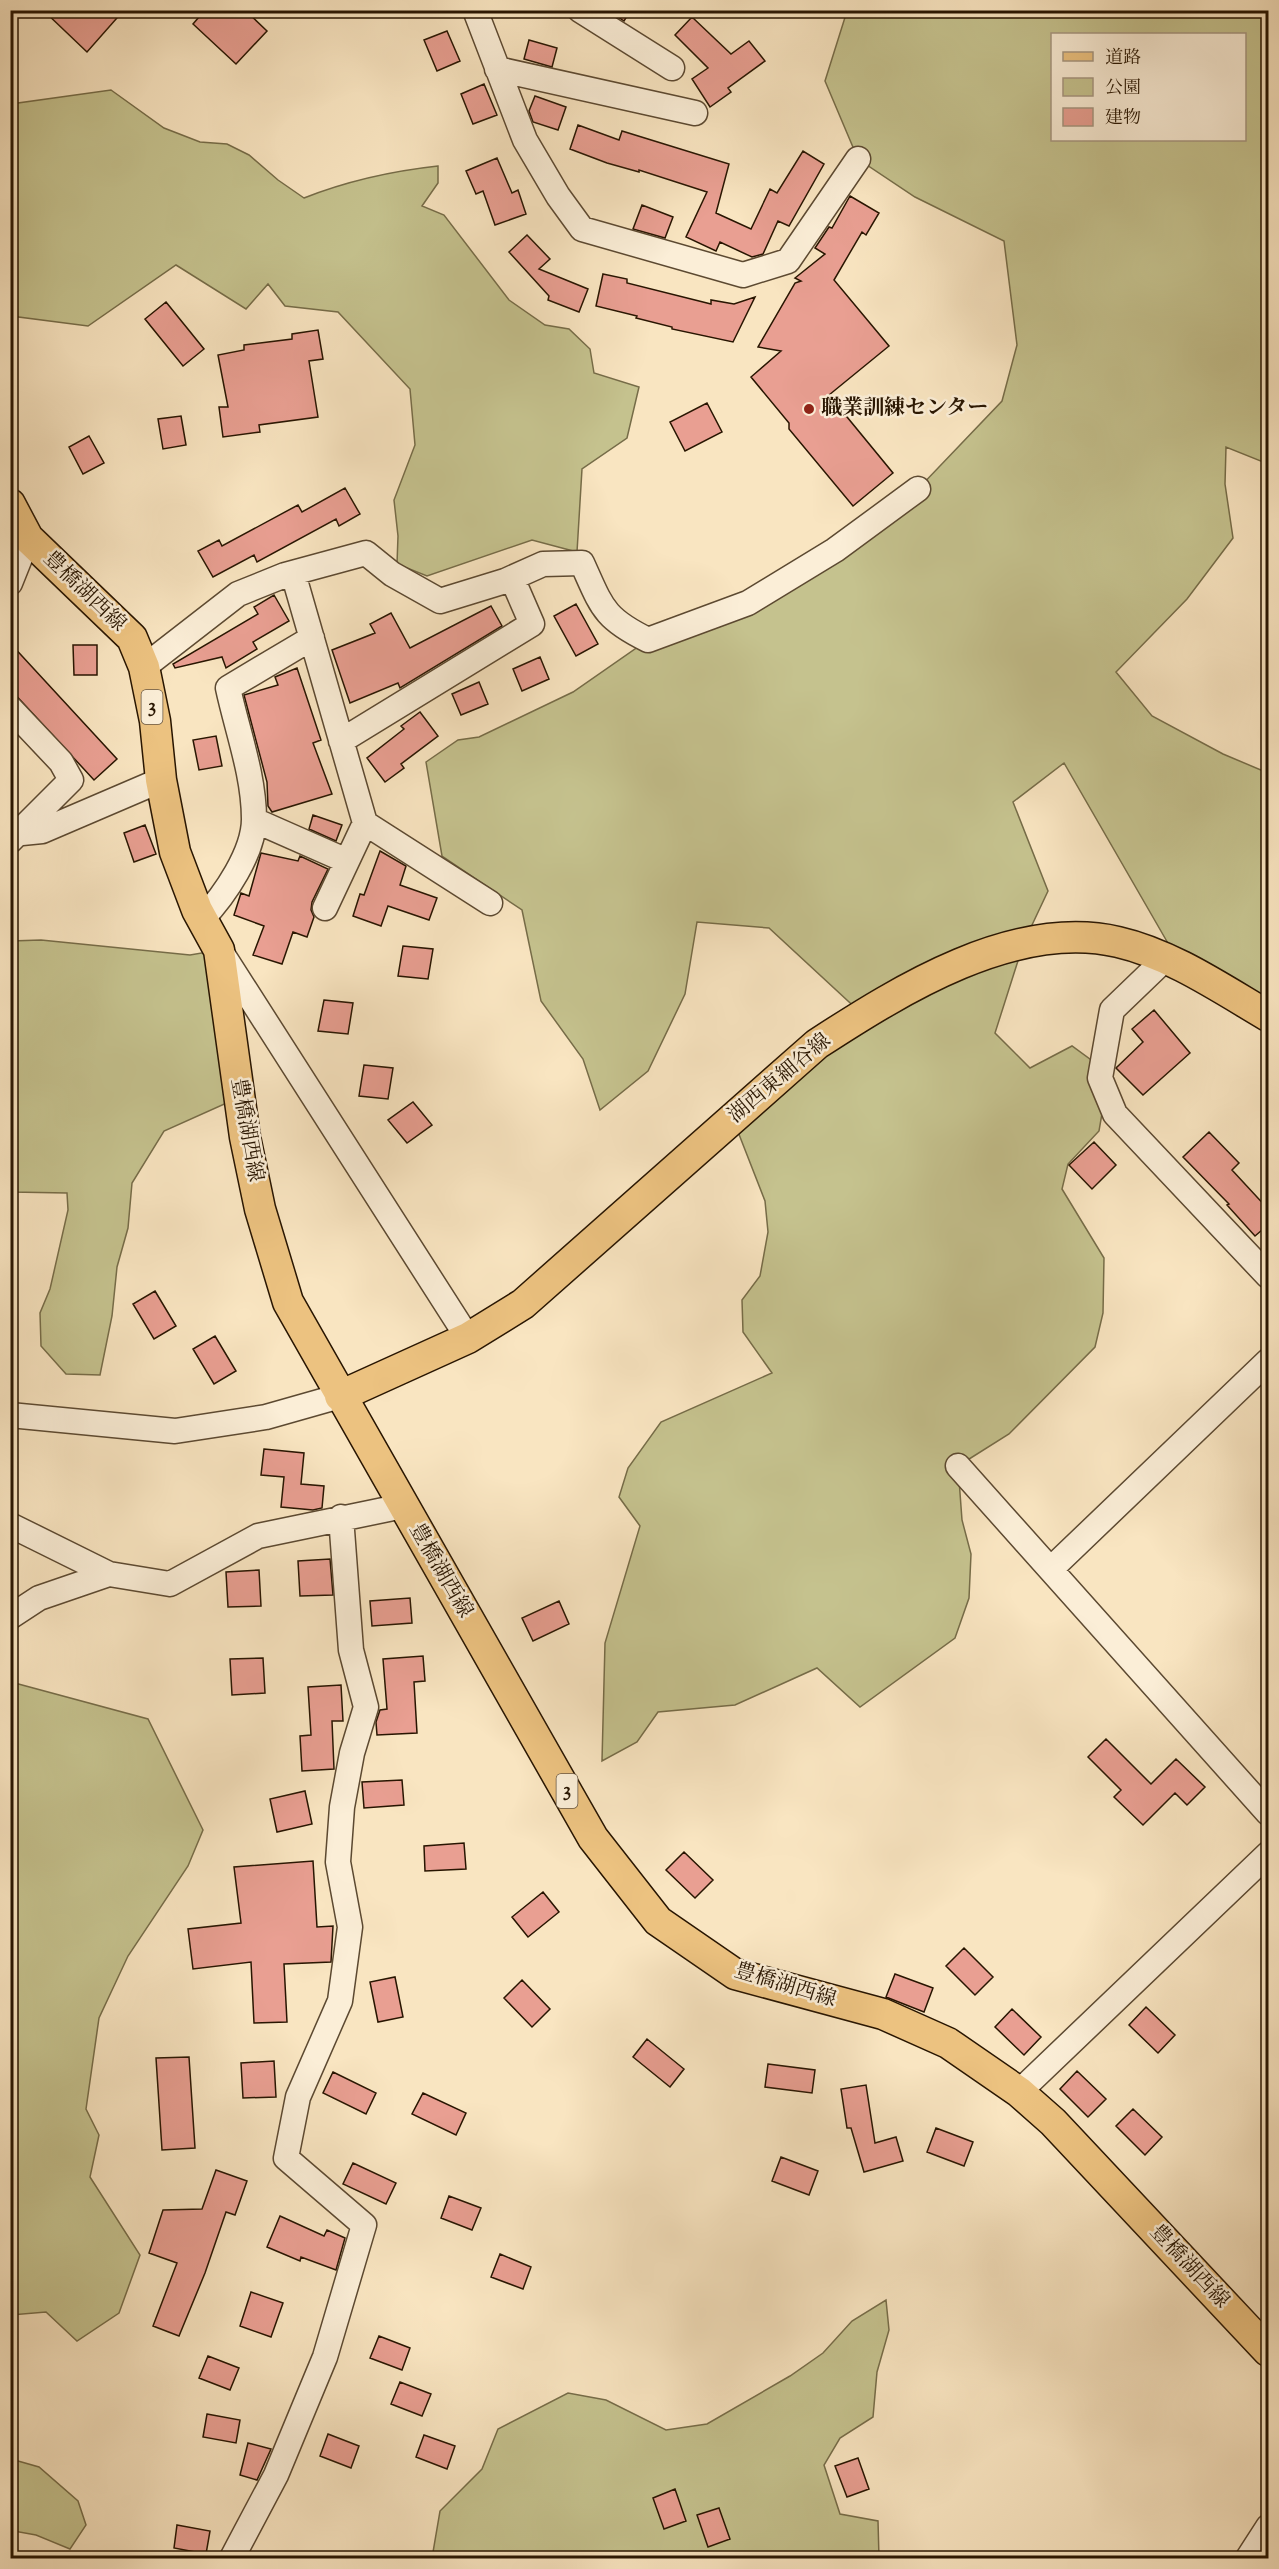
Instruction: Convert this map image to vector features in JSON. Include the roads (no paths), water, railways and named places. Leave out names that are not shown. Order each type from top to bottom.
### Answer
[{"type":"main road","name":"豊橋湖西線","points":[[10,504],[28,538],[132,638],[144,667],[155,721],[161,780],[175,852],[202,919],[219,950],[245,1137],[260,1209],[288,1302],[593,1838],[658,1921],[735,1974],[883,2013],[948,2043],[1019,2092],[1053,2122],[1268,2349]]},
{"type":"main road","name":"湖西東細谷線","points":[[340,1396],[468,1338],[524,1304],[817,1044],[862,1014],[953,966],[1035,940],[1057,936],[1093,937],[1120,942],[1165,959],[1269,1016]]},
{"type":"street","points":[[475,10],[525,140],[558,196],[582,229],[743,275],[788,261],[858,159]]},
{"type":"street","points":[[579,10],[672,68]]},
{"type":"street","points":[[497,69],[695,113]]},
{"type":"street","points":[[144,667],[238,594],[293,573],[366,553],[392,574],[440,601],[512,578],[543,564],[582,563],[608,616],[624,629],[648,640],[748,603],[835,550],[918,489]]},
{"type":"street","points":[[10,583],[28,538]]},
{"type":"street","points":[[293,573],[365,823],[490,903]]},
{"type":"street","points":[[341,741],[532,624],[512,578]]},
{"type":"street","points":[[202,919],[233,879],[243,859],[254,820],[249,778],[228,688],[312,638]]},
{"type":"street","points":[[10,708],[61,762],[71,780],[16,837]]},
{"type":"street","points":[[16,837],[42,831],[161,780]]},
{"type":"street","points":[[254,820],[347,861]]},
{"type":"street","points":[[325,908],[365,823]]},
{"type":"street","points":[[219,950],[468,1338]]},
{"type":"street","points":[[1165,959],[1112,1010],[1100,1078],[1114,1114],[1269,1276]]},
{"type":"street","points":[[1052,1568],[1269,1360]]},
{"type":"street","points":[[10,1415],[175,1431],[266,1417],[340,1396]]},
{"type":"street","points":[[958,1466],[1052,1568],[1269,1813]]},
{"type":"street","points":[[10,1525],[109,1574],[170,1584],[258,1536],[403,1506]]},
{"type":"street","points":[[232,2559],[276,2475],[325,2358],[364,2225],[286,2158],[298,2097],[340,2001],[350,1927],[338,1862],[342,1807],[352,1753],[366,1707],[351,1650],[341,1517]]},
{"type":"street","points":[[10,1617],[39,1598],[109,1574]]},
{"type":"street","points":[[1019,2092],[1269,1854]]},
{"type":"street","points":[[1248,2559],[1269,2527]]},
{"type":"place","name":"職業訓練センター","points":[[809,409]]}]
